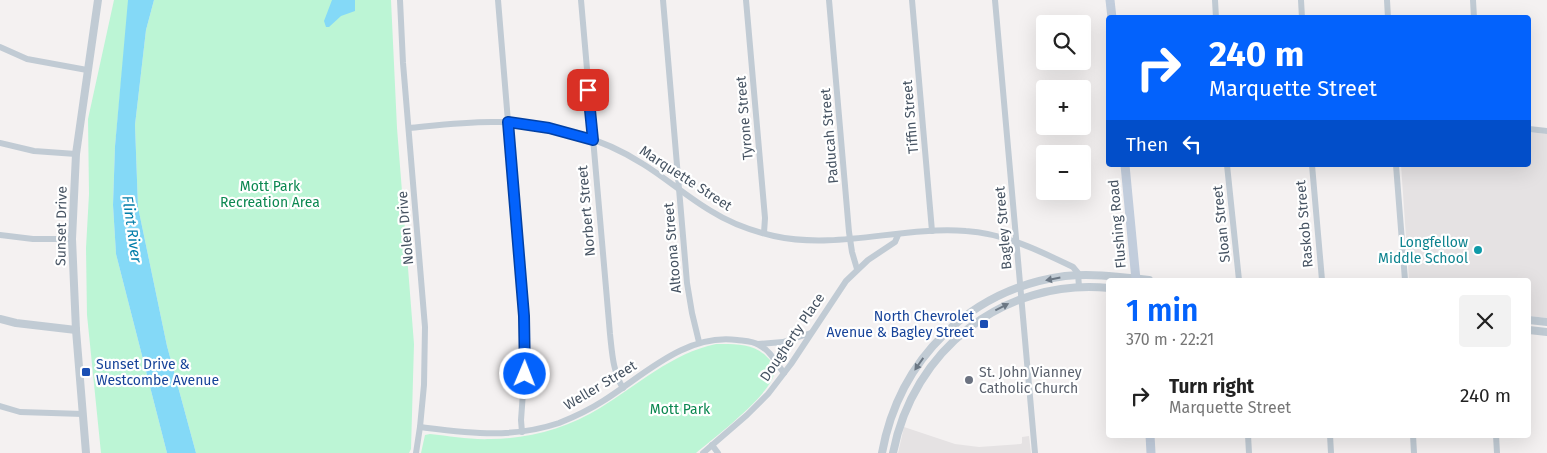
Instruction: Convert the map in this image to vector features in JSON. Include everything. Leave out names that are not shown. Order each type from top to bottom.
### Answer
[{"type":"main road","points":[[1110,0],[1112,15]]},
{"type":"main road","name":"Flushing Road","points":[[1125,167],[1136,278]]},
{"type":"main road","points":[[1150,438],[1151,453]]},
{"type":"street","name":"Sunset Drive","points":[[86,453],[76,330],[72,239],[76,154],[98,0]]},
{"type":"street","name":"Nolen Drive","points":[[400,0],[401,38],[425,326],[424,385],[416,453]]},
{"type":"street","points":[[498,0],[524,321],[525,365],[522,432]]},
{"type":"street","name":"Norbert Street","points":[[580,0],[610,334],[616,369],[623,388]]},
{"type":"street","name":"Altoona Street","points":[[663,0],[688,283],[692,313],[699,342]]},
{"type":"street","name":"Tyrone Street","points":[[746,0],[765,218],[764,233]]},
{"type":"street","name":"Paducah Street","points":[[829,0],[850,239],[857,269]]},
{"type":"street","name":"Tiffin Street","points":[[912,0],[932,231]]},
{"type":"street","name":"Bagley Street","points":[[995,0],[1035,453]]},
{"type":"street","points":[[1216,0],[1216,15]]},
{"type":"street","points":[[1301,0],[1302,15]]},
{"type":"street","points":[[1387,0],[1388,15]]},
{"type":"street","points":[[1473,0],[1474,15]]},
{"type":"street","points":[[0,47],[27,59],[87,70]]},
{"type":"street","name":"Marquette Street","points":[[409,128],[508,122],[549,128],[609,146],[640,162],[718,215],[744,227],[764,233],[780,237],[828,241],[932,231],[975,232],[1016,243],[1073,267],[1078,275]]},
{"type":"street","points":[[1531,129],[1547,131]]},
{"type":"street","points":[[0,143],[34,151],[76,154]]},
{"type":"street","name":"Sloan Street","points":[[1227,167],[1239,278]]},
{"type":"street","name":"Raskob Street","points":[[1312,167],[1322,278]]},
{"type":"street","points":[[1396,167],[1405,278]]},
{"type":"street","points":[[0,235],[33,239],[72,239]]},
{"type":"street","name":"Dougherty Place","points":[[703,453],[756,407],[784,373],[839,290],[857,269],[895,242],[898,235]]},
{"type":"street","points":[[882,453],[892,414],[904,387],[924,356],[952,327],[985,304],[1020,287],[1051,279],[1078,275],[1126,278]]},
{"type":"street","points":[[1078,275],[1080,287]]},
{"type":"street","points":[[894,453],[901,424],[914,392],[936,360],[960,335],[989,314],[1021,299],[1052,290],[1080,287],[1106,288]]},
{"type":"street","points":[[0,319],[16,323],[76,330]]},
{"type":"street","points":[[1531,320],[1547,322]]},
{"type":"street","points":[[1531,330],[1547,332]]},
{"type":"street","name":"Weller Street","points":[[420,427],[479,434],[497,434],[522,432],[552,425],[578,415],[602,402],[673,354],[699,342],[726,339],[757,344],[783,342],[811,333]]},
{"type":"street","points":[[757,344],[770,353],[784,373]]},
{"type":"street","points":[[904,387],[914,392]]},
{"type":"street","points":[[0,406],[20,412],[83,414]]},
{"type":"street","points":[[1248,438],[1249,453]]},
{"type":"street","points":[[1330,438],[1331,453]]},
{"type":"street","points":[[1413,438],[1414,453]]},
{"type":"street","points":[[1496,438],[1497,453]]},
{"type":"street","points":[[712,445],[718,453]]},
{"type":"shaded area","points":[[1531,132],[1547,134],[1547,318],[1531,316],[1531,278],[1409,278],[1401,167],[1531,167]]},
{"type":"shaded area","points":[[904,427],[955,444],[979,447],[1021,444],[1022,437],[1029,436],[1031,453],[898,453]]},
{"type":"green space","points":[[114,0],[129,0],[115,146],[113,205],[116,254],[167,453],[101,453],[87,315],[88,119]]},
{"type":"green space","name":"Mott Park Recreation Area","points":[[154,0],[391,0],[397,128],[414,344],[411,449],[409,453],[196,453],[167,346],[138,207],[135,125],[146,30]]},
{"type":"green space","name":"Mott Park","points":[[716,344],[743,345],[762,352],[774,367],[774,374],[770,383],[752,404],[728,427],[696,453],[421,453],[425,435],[430,434],[476,439],[505,438],[519,437],[561,427],[600,408],[670,362],[700,348]]},
{"type":"water","name":"Flint River","points":[[128,0],[154,0],[146,30],[135,125],[138,207],[167,346],[196,453],[167,453],[116,254],[113,205],[115,146]]},
{"type":"water","points":[[332,0],[355,0],[355,11],[341,16],[329,27],[326,27],[324,21]]},
{"type":"place","name":"Longfellow Middle School","points":[[1478,250]]},
{"type":"place","name":"North Chevrolet Avenue & Bagley Street","points":[[984,324]]},
{"type":"place","name":"Sunset Drive & Westcombe Avenue","points":[[86,372]]},
{"type":"place","name":"St. John Vianney Catholic Church","points":[[969,380]]},
{"type":"route","points":[[525,374],[524,316],[508,122],[549,128],[593,140],[588,90]]}]
